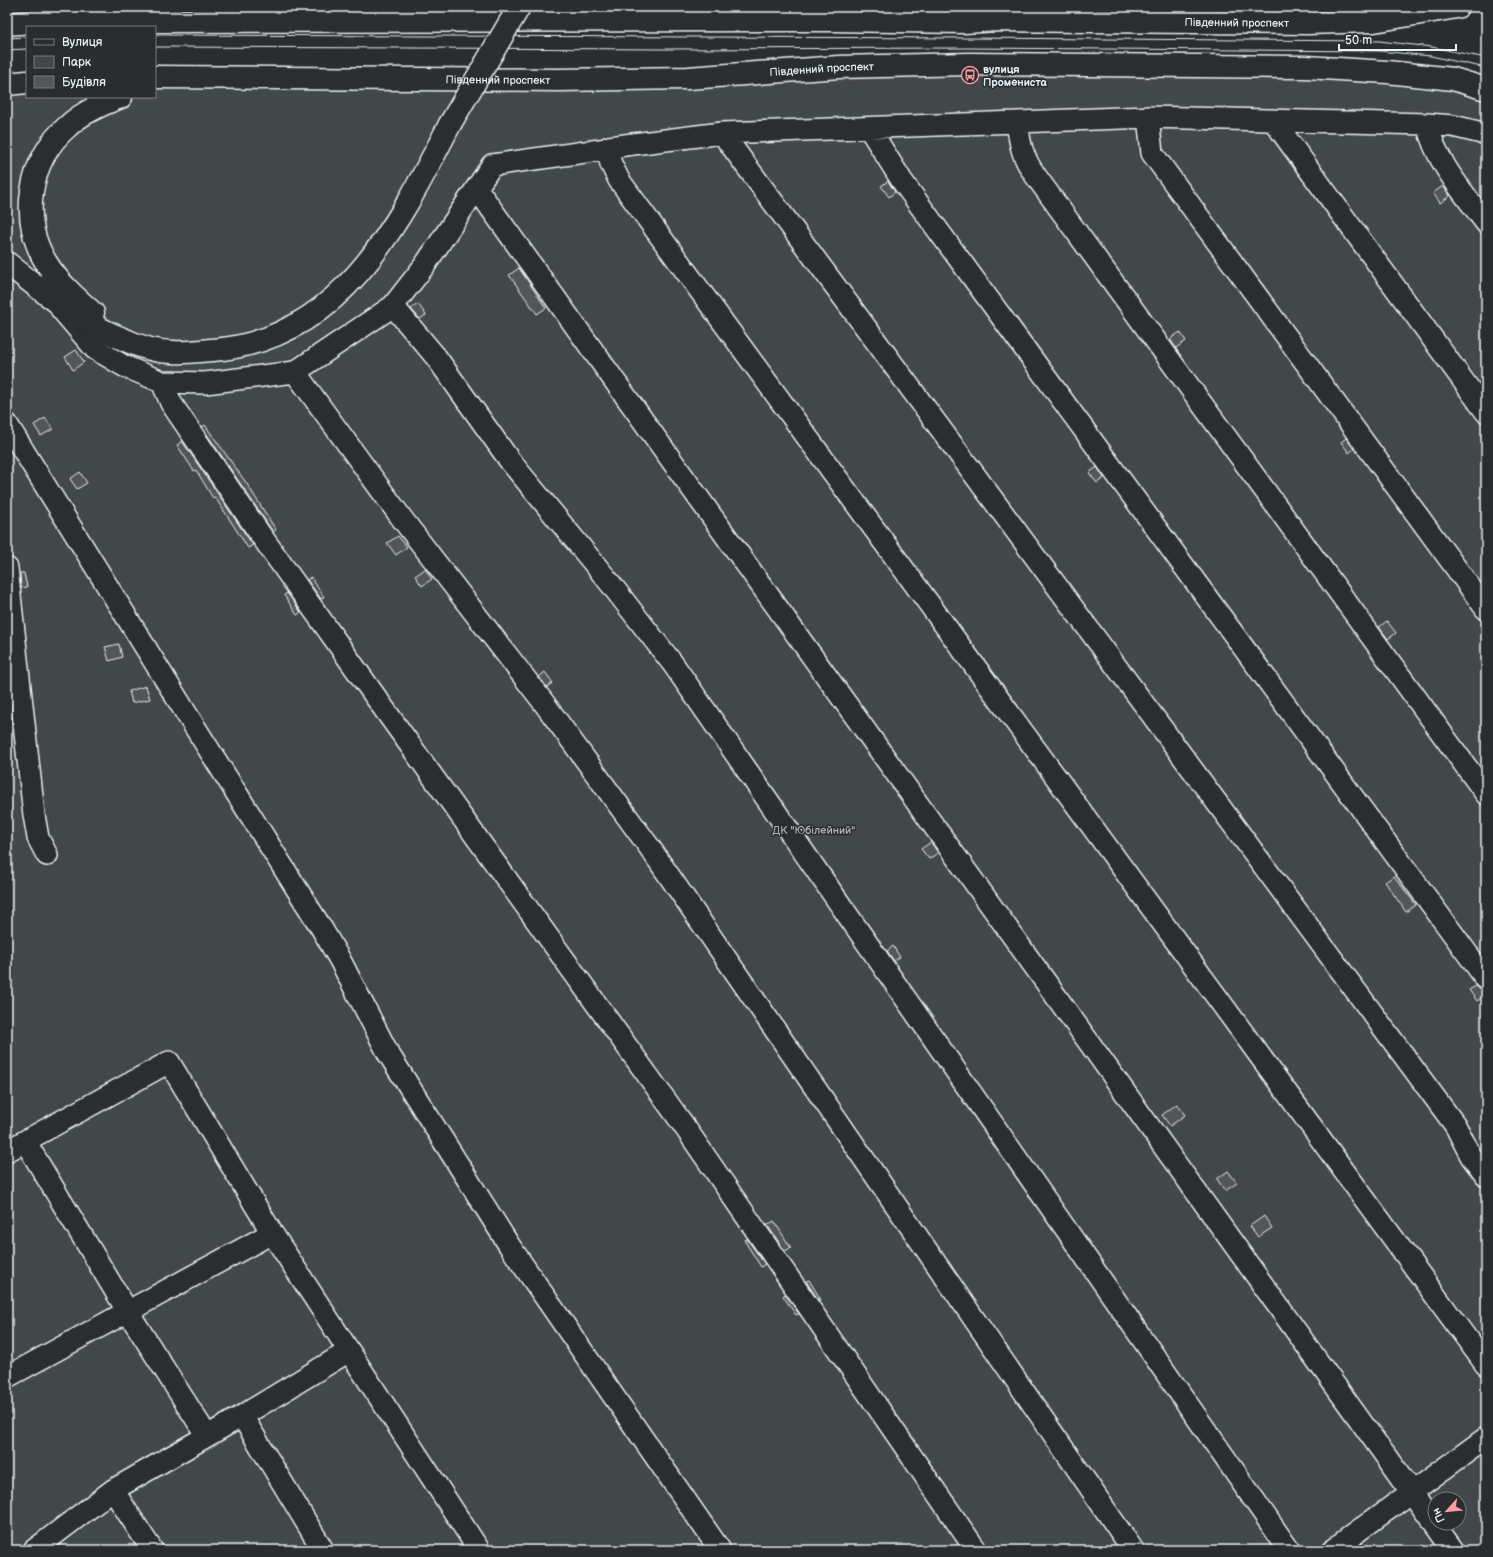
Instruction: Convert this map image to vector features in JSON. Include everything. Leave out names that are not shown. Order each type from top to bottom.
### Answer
[{"type":"main road","points":[[151,21],[199,7]]},
{"type":"main road","points":[[7,263],[49,297],[101,328],[122,339],[142,346],[172,352],[221,349],[246,345],[279,335],[315,314],[347,286],[373,255],[407,203],[450,124],[519,7]]},
{"type":"main road","name":"Південний проспект","points":[[7,24],[43,21],[831,20],[964,22],[998,14],[1307,23],[1374,21],[1431,10],[1457,7]]},
{"type":"main road","name":"Південний проспект","points":[[160,78],[558,80],[688,78],[839,67],[961,64],[1282,67],[1387,72],[1446,78],[1486,89]]},
{"type":"main road","points":[[7,84],[26,82]]},
{"type":"main road","points":[[119,98],[85,113],[68,126],[56,138],[48,149],[35,174],[32,187],[30,218],[33,232],[46,263],[58,278],[95,314],[142,346]]},
{"type":"street","points":[[1148,116],[1152,153],[1486,610]]},
{"type":"street","points":[[49,297],[95,349],[124,366],[162,382],[206,383],[295,372],[393,306],[425,265],[492,166],[608,148],[722,133],[1148,116],[1426,124],[1453,126],[1486,134]]},
{"type":"street","points":[[1273,120],[1486,412]]},
{"type":"street","points":[[1017,122],[1020,143],[1025,160],[1034,175],[1486,794]]},
{"type":"street","points":[[1426,124],[1437,154],[1448,172],[1486,223]]},
{"type":"street","points":[[869,128],[902,181],[1486,979]]},
{"type":"street","points":[[722,133],[1455,1125],[1471,1156],[1486,1176]]},
{"type":"street","points":[[608,148],[611,164],[619,180],[1486,1365]]},
{"type":"street","points":[[477,189],[1453,1550]]},
{"type":"street","points":[[393,306],[436,357],[510,461],[610,583],[673,664],[1289,1550]]},
{"type":"street","points":[[295,372],[403,520],[544,703],[650,848],[1133,1550]]},
{"type":"street","points":[[162,382],[171,403],[260,534],[682,1123],[976,1550]]},
{"type":"street","points":[[7,424],[12,450],[182,706],[322,929],[340,960],[388,1053],[493,1219],[518,1258],[720,1550]]},
{"type":"street","points":[[7,568],[34,815],[38,838],[47,855]]},
{"type":"street","points":[[207,1436],[128,1312],[13,1145],[169,1062],[272,1233],[479,1550]]},
{"type":"street","points":[[7,1377],[272,1233]]},
{"type":"street","points":[[34,1550],[113,1490],[242,1416],[349,1351]]},
{"type":"street","points":[[242,1416],[323,1550]]},
{"type":"street","points":[[1332,1550],[1486,1438]]},
{"type":"street","points":[[113,1490],[152,1550]]},
{"type":"green space","points":[[7,7],[1435,7],[1428,13],[7,24]]},
{"type":"green space","name":"ДК \"Юбілейний\"","points":[[1306,67],[1486,89],[1486,1550],[7,1550],[7,84],[26,82],[26,98],[156,98],[156,77]]},
{"type":"building","points":[[888,181],[895,192],[889,197],[881,186]]},
{"type":"building","points":[[1443,186],[1450,196],[1440,203],[1433,193]]},
{"type":"building","points":[[519,268],[546,308],[537,314],[509,275]]},
{"type":"building","points":[[418,304],[426,315],[420,319],[411,309]]},
{"type":"building","points":[[1180,332],[1186,341],[1176,348],[1170,339]]},
{"type":"building","points":[[76,350],[84,362],[73,370],[65,357]]},
{"type":"building","points":[[45,418],[53,429],[41,436],[34,425]]},
{"type":"building","points":[[205,425],[247,484],[276,530],[273,532],[202,427]]},
{"type":"building","points":[[1346,438],[1354,449],[1349,453],[1341,442]]},
{"type":"building","points":[[182,441],[253,545],[248,548],[215,497],[213,498],[196,470],[194,471],[177,445]]},
{"type":"building","points":[[1097,467],[1104,478],[1097,483],[1089,473]]},
{"type":"building","points":[[80,472],[87,483],[77,489],[70,479]]},
{"type":"building","points":[[398,536],[407,547],[396,555],[387,543]]},
{"type":"building","points":[[425,569],[432,579],[422,586],[415,576]]},
{"type":"building","points":[[20,573],[24,573],[27,587],[21,588]]},
{"type":"building","points":[[311,577],[324,597],[321,599],[307,580]]},
{"type":"building","points":[[287,593],[301,612],[297,615],[284,595]]},
{"type":"building","points":[[1387,621],[1396,633],[1388,639],[1379,627]]},
{"type":"building","points":[[119,644],[122,657],[109,661],[105,647]]},
{"type":"building","points":[[545,672],[553,683],[547,687],[539,677]]},
{"type":"building","points":[[146,686],[150,699],[132,703],[129,691]]},
{"type":"building","points":[[931,842],[938,853],[929,859],[921,849]]},
{"type":"building","points":[[1394,876],[1416,905],[1406,912],[1385,882]]},
{"type":"building","points":[[893,946],[900,957],[894,961],[887,951]]},
{"type":"building","points":[[1476,986],[1481,990],[1486,991],[1486,994],[1477,1001],[1469,990]]},
{"type":"building","points":[[1177,1104],[1185,1115],[1170,1126],[1162,1115]]},
{"type":"building","points":[[1228,1171],[1237,1183],[1225,1191],[1217,1179]]},
{"type":"building","points":[[1264,1216],[1272,1228],[1258,1237],[1250,1226]]},
{"type":"building","points":[[774,1221],[791,1248],[785,1251],[767,1225]]},
{"type":"building","points":[[747,1239],[765,1264],[761,1267],[744,1240]]},
{"type":"building","points":[[809,1280],[821,1300],[819,1301],[806,1281]]},
{"type":"building","points":[[785,1294],[799,1314],[796,1315],[783,1296]]},
{"type":"tram line","points":[[156,35],[1379,41],[1432,47],[1486,58]]},
{"type":"tram line","points":[[7,38],[26,37]]},
{"type":"tram line","points":[[156,47],[667,49],[966,48],[1379,51],[1431,56],[1486,68]]},
{"type":"tram line","points":[[7,50],[26,49]]},
{"type":"place","name":"вулиця Промениста","points":[[970,75]]}]
